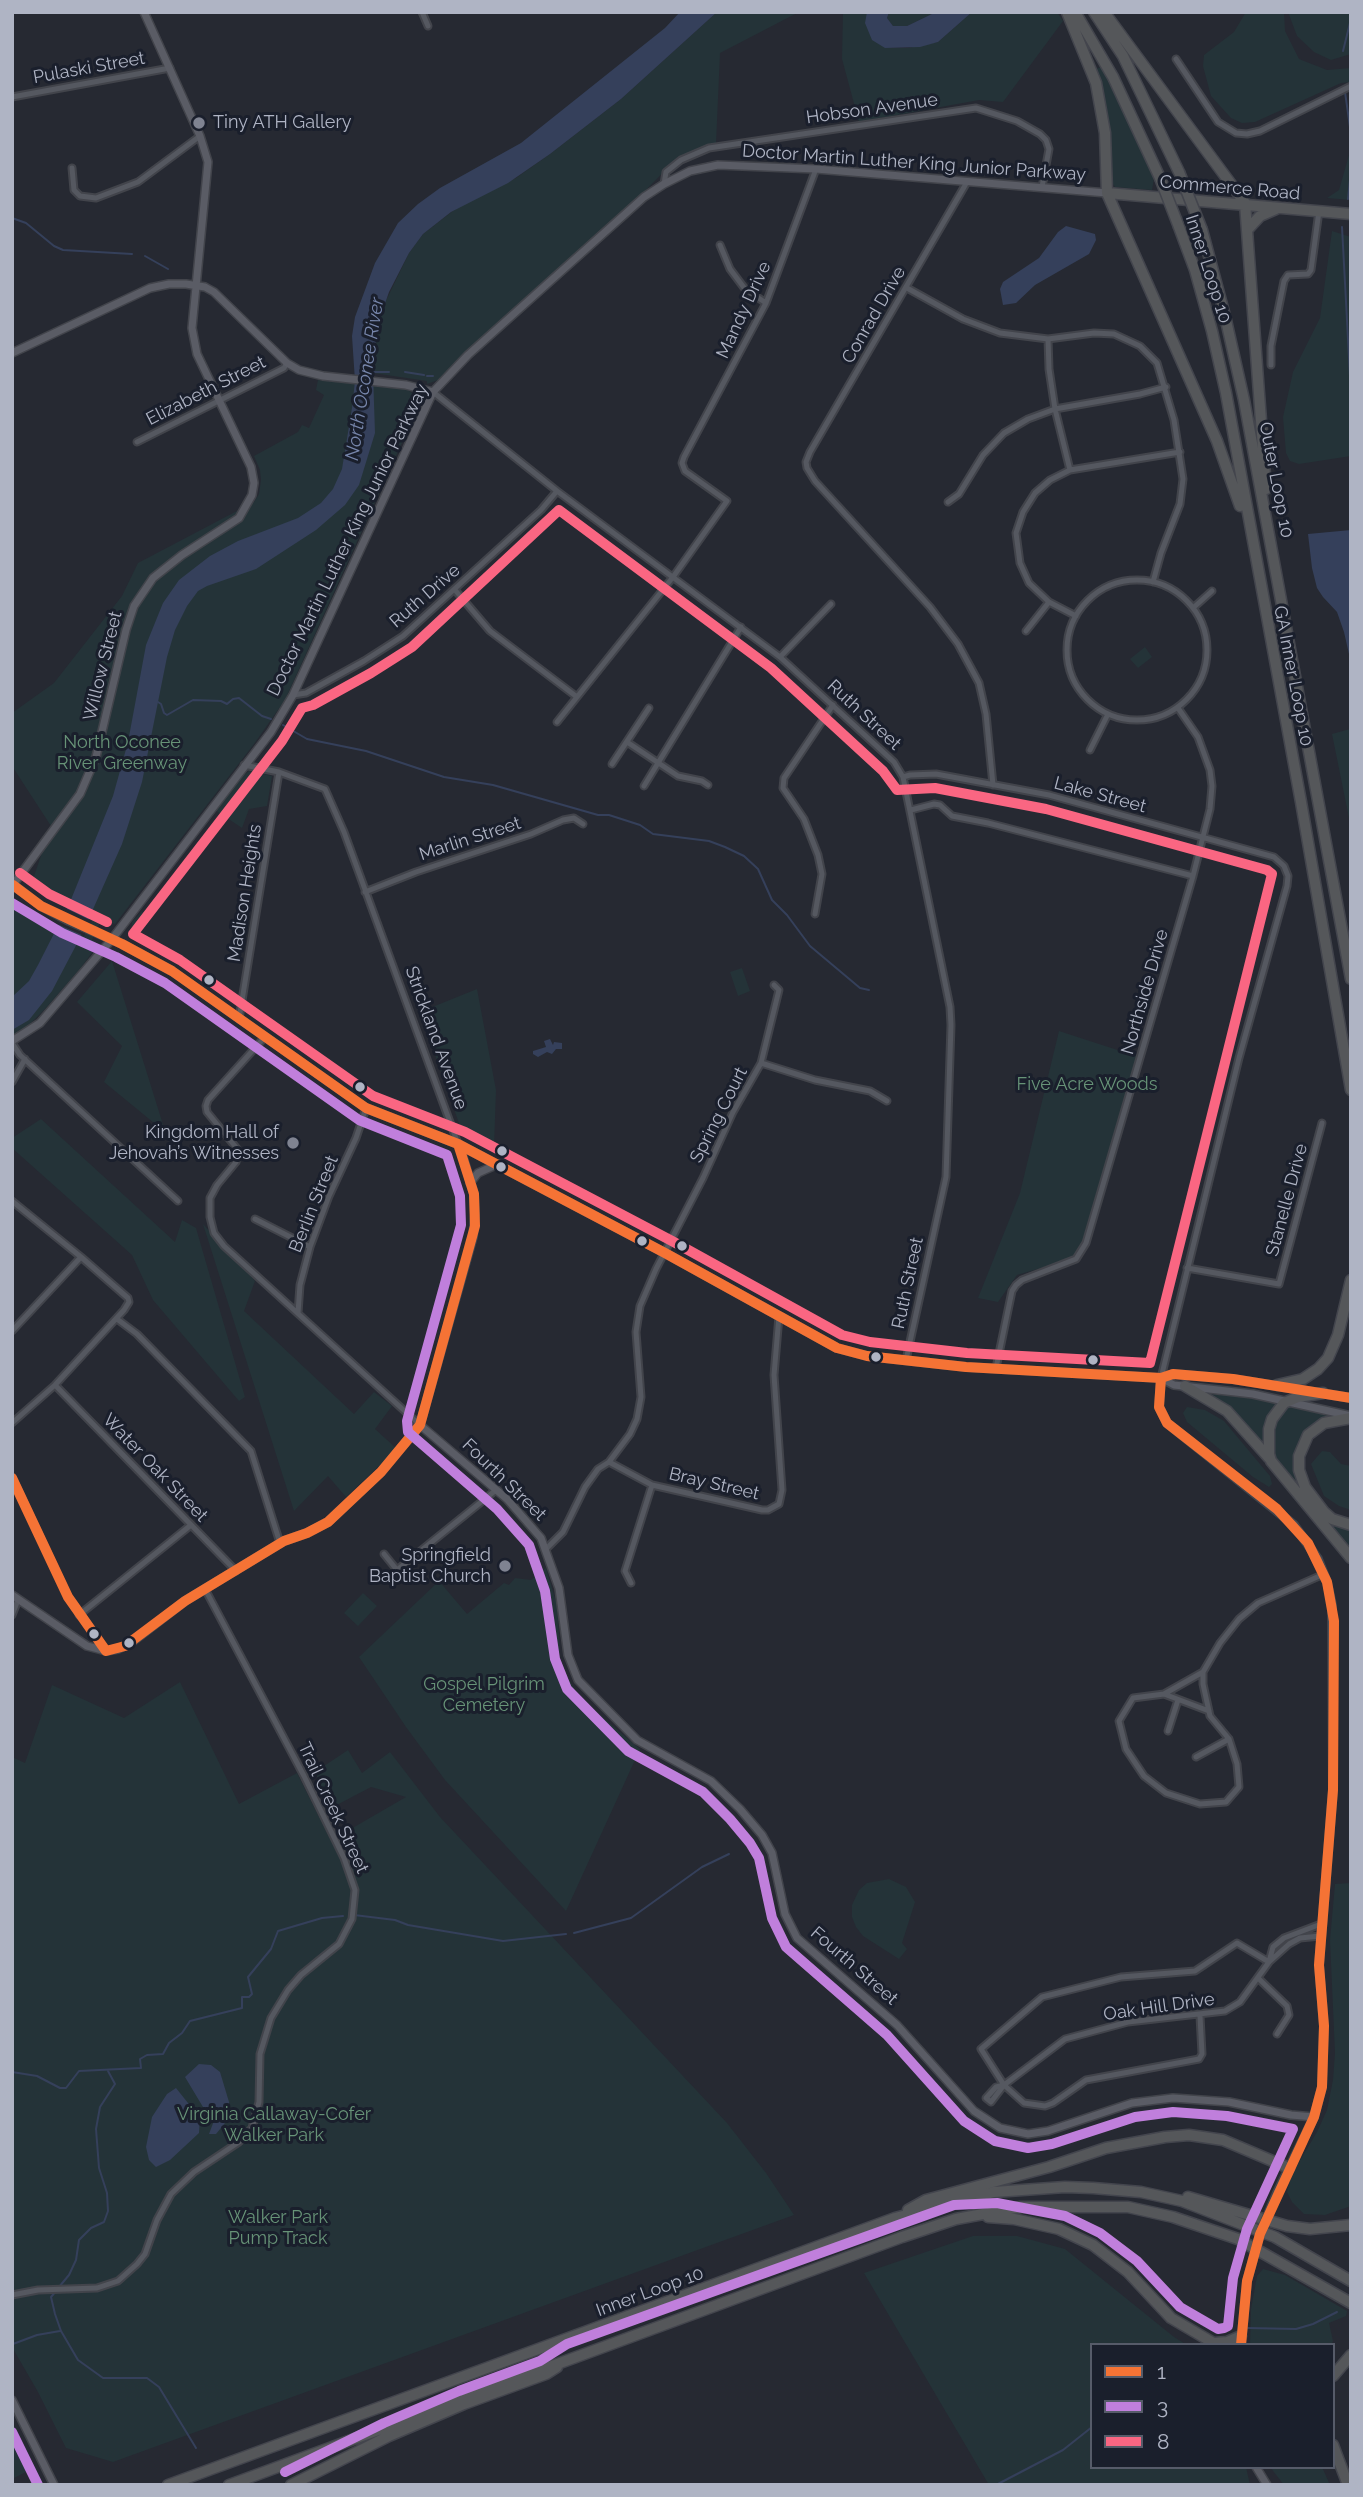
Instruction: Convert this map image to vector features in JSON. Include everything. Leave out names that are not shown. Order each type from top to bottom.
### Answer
[{"type":"highway","points":[[1067,12],[1096,83],[1105,133],[1107,193],[1217,441],[1236,489],[1254,555]]},
{"type":"highway","name":"Inner Loop 10","points":[[1075,12],[1113,78],[1160,178],[1195,270],[1212,331],[1254,555]]},
{"type":"highway","name":"Outer Loop 10","points":[[1094,12],[1123,56],[1180,172],[1202,230],[1225,316],[1271,535],[1351,979]]},
{"type":"highway","points":[[1104,12],[1245,203],[1271,535]]},
{"type":"highway","name":"Commerce Road","points":[[1107,193],[1351,214]]},
{"type":"highway","points":[[1246,231],[1260,216],[1281,208]]},
{"type":"highway","name":"GA Inner Loop 10","points":[[1254,555],[1301,802],[1351,1090]]},
{"type":"highway","points":[[1277,1385],[1303,1379],[1318,1369],[1328,1357],[1338,1335],[1351,1280]]},
{"type":"highway","points":[[1185,1386],[1227,1411],[1351,1558]]},
{"type":"highway","points":[[1271,1461],[1267,1438],[1278,1411],[1287,1401],[1323,1392]]},
{"type":"highway","points":[[1351,1417],[1324,1423],[1308,1435],[1299,1456],[1298,1470],[1304,1487],[1324,1513],[1332,1519],[1351,1525]]},
{"type":"highway","points":[[895,2218],[936,2197],[1049,2167],[1106,2148],[1165,2137],[1189,2135],[1223,2140],[1289,2168]]},
{"type":"highway","name":"Inner Loop 10","points":[[168,2485],[895,2218],[970,2197],[1026,2189],[1093,2188],[1154,2194]]},
{"type":"highway","points":[[1154,2194],[1184,2196],[1287,2226],[1310,2229],[1351,2225]]},
{"type":"highway","points":[[1154,2194],[1182,2201],[1275,2237],[1351,2281]]},
{"type":"highway","points":[[229,2485],[866,2250],[956,2219],[1021,2207],[1104,2206],[1146,2209],[1238,2239],[1351,2303]]},
{"type":"highway","points":[[956,2219],[1014,2219],[1059,2229],[1093,2245],[1128,2272],[1171,2318],[1214,2343]]},
{"type":"highway","points":[[1222,2343],[1241,2340]]},
{"type":"highway","points":[[1335,2374],[1351,2356]]},
{"type":"highway","points":[[291,2485],[389,2436],[464,2404],[546,2374],[572,2357]]},
{"type":"highway","points":[[1335,2450],[1348,2485]]},
{"type":"main road","name":"Willow Street","points":[[13,885],[80,794],[96,757],[134,606],[153,578],[182,555],[239,518],[249,503],[254,483],[251,467],[194,343],[192,328],[208,162],[200,136],[144,12]]},
{"type":"main road","name":"Doctor Martin Luther King Junior Parkway","points":[[12,1042],[40,1023],[112,939],[271,732],[292,695],[433,392],[468,355],[622,215],[664,184],[690,171],[718,165],[816,169],[1107,193]]},
{"type":"main road","points":[[12,353],[150,288],[169,284],[196,285],[214,292],[287,363],[308,373],[406,385],[433,392]]},
{"type":"main road","points":[[416,387],[424,397],[425,409]]},
{"type":"main road","points":[[13,885],[41,906],[172,971],[366,1108],[458,1144],[498,1164],[837,1348],[867,1356],[996,1368],[1161,1378],[1173,1374],[1277,1385],[1351,1398]]},
{"type":"main road","name":"Strickland Avenue","points":[[419,1425],[473,1237],[475,1205],[458,1144]]},
{"type":"main road","points":[[470,1183],[478,1174],[498,1164]]},
{"type":"main road","points":[[1161,1378],[1174,1385],[1253,1394],[1351,1417]]},
{"type":"main road","points":[[1161,1378],[1159,1407],[1167,1423],[1289,1519],[1308,1542],[1324,1574],[1334,1620],[1333,1778],[1319,1965],[1324,2026],[1324,2073],[1314,2117],[1260,2234],[1247,2281],[1241,2340]]},
{"type":"main road","points":[[15,1598],[87,1646],[106,1651],[125,1646],[176,1606],[282,1542],[328,1522],[388,1465],[419,1425]]},
{"type":"main road","name":"Fourth Street","points":[[419,1425],[496,1490],[533,1528],[546,1549],[562,1597],[568,1655],[578,1680],[637,1740],[712,1781],[740,1809],[762,1835],[772,1853],[785,1914],[797,1938],[897,2025],[966,2104],[981,2117],[1009,2131],[1038,2133],[1132,2103],[1173,2098],[1229,2102],[1314,2117]]},
{"type":"main road","points":[[12,2400],[54,2485]]},
{"type":"main road","points":[[1257,2469],[1267,2485]]},
{"type":"street","points":[[422,12],[428,26]]},
{"type":"street","points":[[1176,59],[1218,122],[1236,133],[1260,131],[1351,86]]},
{"type":"street","name":"Pulaski Street","points":[[12,97],[170,68]]},
{"type":"street","name":"Hobson Avenue","points":[[664,184],[666,172],[681,160],[709,148],[975,108],[1017,121],[1046,140],[1048,154],[1042,187]]},
{"type":"street","points":[[72,168],[74,190],[80,196],[96,198],[138,182],[200,136]]},
{"type":"street","name":"Mandy Drive","points":[[673,577],[727,501],[685,471],[682,463],[684,457],[766,303],[816,169]]},
{"type":"street","name":"Conrad Drive","points":[[967,182],[806,463],[815,481],[930,607],[958,644],[979,683],[986,714],[993,785]]},
{"type":"street","points":[[1271,365],[1271,346],[1284,281],[1288,275],[1308,274],[1311,270],[1319,211]]},
{"type":"street","points":[[720,245],[730,269],[745,289],[766,303]]},
{"type":"street","points":[[906,288],[963,319],[1000,333],[1048,339],[1094,333],[1114,334],[1140,346],[1157,363],[1166,387],[1183,479],[1180,504],[1153,582]]},
{"type":"street","points":[[1048,339],[1055,408],[1070,470]]},
{"type":"street","name":"Elizabeth Street","points":[[137,442],[284,368],[287,363]]},
{"type":"street","points":[[948,502],[959,494],[983,455],[1004,433],[1028,419],[1055,408],[1166,387]]},
{"type":"street","name":"Ruth Street","points":[[433,392],[557,491],[780,657],[894,762],[903,777],[950,1007],[951,1025],[946,1177],[906,1360]]},
{"type":"street","points":[[1076,616],[1049,602],[1029,583],[1020,563],[1016,533],[1023,512],[1035,493],[1050,480],[1070,470],[1180,452]]},
{"type":"street","name":"Ruth Drive","points":[[292,695],[306,693],[403,636],[541,510],[557,491]]},
{"type":"street","points":[[557,722],[673,577]]},
{"type":"street","points":[[1133,580],[1153,582],[1180,595],[1193,608],[1203,628],[1207,650],[1204,672],[1194,692],[1178,708],[1159,717],[1138,721],[1108,714],[1092,704],[1079,690],[1071,673],[1067,653],[1069,634],[1076,616],[1094,595],[1112,585],[1133,580]]},
{"type":"street","points":[[455,590],[490,631],[578,697]]},
{"type":"street","points":[[1193,608],[1212,591]]},
{"type":"street","points":[[1026,631],[1049,602]]},
{"type":"street","points":[[780,657],[831,604]]},
{"type":"street","points":[[644,786],[741,627]]},
{"type":"street","points":[[815,914],[822,874],[818,855],[804,819],[783,788],[784,778],[833,705]]},
{"type":"street","points":[[612,764],[649,708]]},
{"type":"street","name":"Northside Drive","points":[[996,1368],[1009,1302],[1016,1285],[1022,1280],[1076,1259],[1086,1243],[1193,876],[1210,809],[1210,769],[1198,737],[1178,708]]},
{"type":"street","points":[[1090,750],[1108,714]]},
{"type":"street","points":[[627,742],[678,776],[702,781],[708,785]]},
{"type":"street","name":"Strickland Avenue","points":[[244,765],[279,772],[325,789],[344,832],[458,1144]]},
{"type":"street","name":"Madison Heights","points":[[239,1019],[279,772]]},
{"type":"street","name":"Lake Street","points":[[903,777],[936,774],[1049,795],[1274,857],[1284,866],[1288,876],[1287,886],[1239,1058],[1187,1268]]},
{"type":"street","points":[[911,810],[940,805],[952,816],[1193,876]]},
{"type":"street","name":"Marlin Street","points":[[365,892],[531,834],[563,820],[574,818],[583,824]]},
{"type":"street","name":"Spring Court","points":[[609,1462],[630,1434],[637,1419],[641,1397],[636,1332],[638,1313],[645,1291],[703,1178],[733,1112],[761,1063],[779,990],[775,985]]},
{"type":"street","name":"Fourth Street","points":[[264,1038],[208,1100],[206,1106],[207,1112],[239,1152],[236,1162],[210,1198],[214,1233],[419,1425]]},
{"type":"street","points":[[12,1042],[25,1059],[178,1200]]},
{"type":"street","points":[[12,1082],[25,1059]]},
{"type":"street","points":[[761,1063],[815,1080],[870,1091],[887,1101]]},
{"type":"street","name":"Berlin Street","points":[[298,1313],[300,1285],[310,1247],[329,1196],[360,1130],[366,1108]]},
{"type":"street","name":"Stanelle Drive","points":[[1187,1268],[1279,1284],[1322,1123]]},
{"type":"street","points":[[12,1201],[128,1298],[128,1307],[117,1319],[54,1385],[12,1423]]},
{"type":"street","points":[[255,1219],[310,1247]]},
{"type":"street","points":[[12,1331],[82,1257]]},
{"type":"street","points":[[1161,1378],[1187,1268]]},
{"type":"street","name":"Bray Street","points":[[609,1462],[652,1485],[762,1510],[779,1504],[782,1490],[774,1375],[779,1316]]},
{"type":"street","points":[[117,1319],[137,1334],[251,1451],[282,1542]]},
{"type":"street","name":"Water Oak Street","points":[[54,1385],[236,1571]]},
{"type":"street","points":[[546,1549],[563,1532],[585,1487],[598,1469],[609,1462]]},
{"type":"street","points":[[12,1477],[68,1597],[106,1651]]},
{"type":"street","points":[[631,1583],[625,1571],[652,1485]]},
{"type":"street","points":[[384,1553],[397,1570],[496,1490]]},
{"type":"street","points":[[79,1615],[191,1525]]},
{"type":"street","points":[[1203,1672],[1210,1716],[1228,1739],[1237,1764],[1239,1787],[1226,1802],[1199,1804],[1167,1793],[1144,1776],[1126,1749],[1119,1721],[1133,1698],[1164,1695],[1203,1672],[1220,1643],[1239,1619],[1258,1603],[1324,1574]]},
{"type":"street","name":"Trail Creek Street","points":[[12,2295],[110,2284],[126,2275],[145,2254],[157,2220],[171,2194],[194,2172],[239,2142],[252,2128],[259,2102],[260,2054],[271,2018],[301,1975],[339,1944],[354,1910],[355,1890],[344,1858],[304,1776],[205,1589]]},
{"type":"street","points":[[12,1615],[15,1598]]},
{"type":"street","points":[[1164,1695],[1209,1711]]},
{"type":"street","points":[[1168,1731],[1178,1700]]},
{"type":"street","points":[[1196,1758],[1228,1739]]},
{"type":"street","name":"Oak Hill Drive","points":[[1269,1962],[1273,1947],[1284,1938],[1321,1924]]},
{"type":"street","name":"Oak Hill Drive","points":[[1004,2085],[1065,2039],[1127,2022],[1200,2016],[1225,2011],[1240,2002],[1269,1962],[1289,1944],[1300,1938],[1320,1936]]},
{"type":"street","points":[[1200,2016],[1202,2054],[1199,2059],[1086,2080],[1045,2106],[1024,2103],[1004,2085],[981,2049],[1042,1997],[1121,1977],[1195,1971],[1237,1943],[1269,1962]]},
{"type":"street","points":[[1258,1978],[1287,2006],[1289,2015],[1277,2034]]},
{"type":"green space","points":[[717,12],[799,12],[720,53],[716,144],[678,157],[646,190],[438,380],[427,384],[427,381],[373,373],[377,327],[382,309],[409,253],[423,234],[458,207],[516,178],[550,154],[621,99]]},
{"type":"green space","points":[[843,12],[867,12],[885,48],[908,48],[938,42],[972,12],[1057,12],[1063,21],[1003,102],[979,100],[859,122],[842,59]]},
{"type":"green space","points":[[889,12],[936,12],[907,26],[893,26],[887,18]]},
{"type":"green space","points":[[1246,12],[1284,12],[1285,31],[1299,59],[1327,70],[1351,68],[1351,82],[1341,83],[1255,122],[1242,123],[1231,118],[1211,96],[1203,66],[1204,55],[1234,32]]},
{"type":"green space","points":[[1288,12],[1351,12],[1351,54],[1331,60],[1314,52],[1297,36]]},
{"type":"green space","points":[[1101,67],[1154,178],[1152,190],[1115,187],[1112,183],[1107,116],[1096,69]]},
{"type":"green space","points":[[1351,148],[1351,200],[1327,198],[1339,190]]},
{"type":"green space","points":[[1332,231],[1351,237],[1351,456],[1299,464],[1290,461],[1286,453],[1283,417],[1293,372],[1320,318]]},
{"type":"green space","name":"North Oconee River Greenway","points":[[318,380],[407,389],[421,401],[285,700],[115,924],[99,924],[92,940],[96,942],[95,949],[79,970],[21,1033],[12,1035],[12,902],[21,902],[37,915],[80,935],[70,902],[66,908],[49,900],[51,892],[32,882],[51,826],[12,766],[12,713],[54,683],[122,596],[138,563],[254,502],[259,494],[261,480],[254,456],[298,432],[302,425],[309,428],[324,395],[316,390]]},
{"type":"green space","points":[[1145,647],[1152,657],[1138,668],[1130,659]]},
{"type":"green space","points":[[1350,729],[1351,731],[1351,828],[1332,734]]},
{"type":"green space","points":[[249,771],[272,776],[267,806],[249,809],[242,828],[215,810],[233,784]]},
{"type":"green space","points":[[142,911],[137,930],[146,938],[146,942],[135,938],[131,930],[132,922]]},
{"type":"green space","points":[[112,961],[165,1132],[104,1082],[122,1046],[77,1002]]},
{"type":"green space","points":[[742,968],[750,991],[738,996],[730,972]]},
{"type":"green space","points":[[477,989],[496,1090],[494,1147],[461,1129],[420,1012]]},
{"type":"green space","name":"Five Acre Woods","points":[[1059,1031],[1139,1057],[1081,1247],[1072,1259],[1017,1275],[998,1302],[978,1298],[1020,1193]]},
{"type":"green space","points":[[41,1119],[175,1242],[182,1220],[196,1228],[245,1397],[239,1401],[153,1300],[132,1255],[12,1148],[12,1138]]},
{"type":"green space","points":[[203,1224],[255,1281],[244,1311],[354,1414],[374,1392],[392,1406],[375,1429],[397,1449],[346,1497],[328,1476],[294,1511]]},
{"type":"green space","points":[[1209,1394],[1240,1395],[1282,1402],[1266,1449]]},
{"type":"green space","points":[[1289,1404],[1337,1417],[1305,1432],[1295,1455],[1295,1472],[1299,1484],[1317,1508],[1351,1527],[1351,1554],[1274,1459],[1271,1428]]},
{"type":"green space","points":[[1187,1407],[1205,1410],[1224,1421],[1270,1476],[1272,1484],[1269,1487],[1253,1477],[1187,1422],[1183,1413]]},
{"type":"green space","points":[[1322,1451],[1330,1452],[1341,1464],[1351,1466],[1351,1510],[1324,1496],[1311,1464]]},
{"type":"green space","name":"Gospel Pilgrim Cemetery","points":[[546,1568],[557,1605],[560,1651],[558,1659],[567,1677],[581,1699],[640,1749],[566,1911],[445,1780],[359,1657],[439,1581],[467,1614],[504,1583],[509,1585],[515,1578],[531,1580]]},
{"type":"green space","points":[[363,1593],[377,1606],[358,1626],[344,1613]]},
{"type":"green space","name":"Virginia Callaway-Cofer Walker Park","points":[[180,1682],[239,1804],[297,1773],[346,1871],[353,1868],[337,1837],[406,1797],[371,1787],[331,1808],[315,1772],[348,1750],[362,1773],[390,1752],[440,1817],[727,2123],[794,2215],[113,2462],[66,2448],[12,2347],[12,1757],[25,1763],[52,1685],[124,1718]]},
{"type":"green space","points":[[889,1879],[906,1887],[915,1902],[902,1943],[907,1949],[899,1959],[863,1936],[852,1917],[852,1905],[859,1890],[867,1883]]},
{"type":"green space","points":[[1351,1883],[1351,2206],[1325,2215],[1304,2214],[1292,2202],[1287,2192],[1292,2174],[1327,2110],[1335,2053],[1330,1940],[1335,1884]]},
{"type":"green space","points":[[973,2236],[1017,2236],[1065,2249],[1184,2343],[1090,2343],[1090,2469],[1246,2469],[1250,2485],[989,2485],[864,2273]]},
{"type":"green space","points":[[1263,2269],[1285,2275],[1347,2311],[1346,2316],[1329,2323],[1332,2343],[1250,2343],[1251,2309],[1257,2276]]},
{"type":"green space","points":[[12,2421],[44,2485],[35,2485],[28,2471],[12,2479]]},
{"type":"green space","points":[[1272,2469],[1323,2469],[1330,2485],[1284,2485]]},
{"type":"water","name":"North Oconee River","points":[[680,12],[717,12],[621,99],[508,183],[451,212],[423,234],[409,253],[389,292],[377,327],[373,373],[375,433],[359,485],[345,505],[316,530],[256,569],[198,591],[187,606],[175,630],[167,657],[142,782],[122,844],[82,934],[52,991],[29,1020],[12,1030],[12,997],[29,981],[70,902],[113,796],[128,742],[146,645],[163,603],[179,580],[210,556],[238,541],[298,518],[321,503],[333,489],[342,469],[352,408],[355,381],[352,336],[355,317],[375,263],[398,223],[440,188],[521,143],[665,28]]},
{"type":"water","points":[[867,12],[889,12],[887,18],[893,26],[907,26],[936,12],[972,12],[938,42],[920,47],[885,48],[872,40],[865,23]]},
{"type":"water","points":[[1066,226],[1095,234],[1096,240],[1089,254],[1035,285],[1016,303],[1003,305],[1000,289],[1003,282],[1039,258],[1058,232]]},
{"type":"water","points":[[1351,530],[1351,684],[1344,632],[1337,612],[1317,588],[1308,534]]},
{"type":"water","points":[[550,1039],[553,1045],[554,1042],[562,1043],[562,1049],[538,1057],[533,1054],[533,1051],[546,1047],[544,1041]]},
{"type":"water","points":[[199,2064],[211,2065],[220,2072],[229,2102],[229,2118],[216,2134],[209,2134],[215,2118],[203,2107],[185,2077]]},
{"type":"water","points":[[176,2088],[200,2118],[199,2133],[170,2160],[156,2167],[149,2160],[146,2147],[152,2117],[167,2094]]},
{"type":"pier","points":[[63,907],[92,921],[84,936],[55,923]]},
{"type":"waterway","points":[[1343,51],[1350,12]]},
{"type":"waterway","points":[[1345,92],[1351,134]]},
{"type":"waterway","points":[[1348,199],[1351,170]]},
{"type":"waterway","points":[[12,218],[26,223],[63,250],[132,254]]},
{"type":"waterway","points":[[1342,227],[1351,395]]},
{"type":"waterway","points":[[145,256],[168,269]]},
{"type":"waterway","name":"North Oconee River","points":[[373,372],[389,372]]},
{"type":"waterway","points":[[405,372],[424,375]]},
{"type":"waterway","points":[[427,376],[433,376]]},
{"type":"waterway","points":[[158,702],[167,715],[193,700],[221,701],[227,704],[239,698],[262,716],[271,719]]},
{"type":"waterway","points":[[283,725],[307,739],[366,751],[444,777],[493,785],[598,815],[609,815],[640,825],[653,834],[709,841],[725,847],[744,856],[758,869],[772,900],[810,946],[860,988],[869,990]]},
{"type":"waterway","points":[[574,1933],[631,1918],[702,1867],[729,1854]]},
{"type":"waterway","points":[[354,1915],[395,1920],[408,1925],[503,1941],[566,1934]]},
{"type":"waterway","points":[[12,2072],[37,2076],[60,2088],[66,2088],[79,2071],[141,2068],[140,2059],[147,2055],[163,2054],[169,2043],[182,2033],[190,2021],[242,2008],[242,1997],[252,1994],[248,1977],[271,1949],[278,1931],[322,1918],[343,1916]]},
{"type":"waterway","points":[[59,2287],[76,2260],[79,2240],[91,2228],[104,2222],[108,2211],[107,2193],[99,2168],[96,2129],[100,2107],[115,2084],[108,2071]]},
{"type":"waterway","points":[[56,2291],[51,2297],[55,2314],[61,2331],[78,2360],[103,2378],[147,2378],[159,2387],[196,2448]]},
{"type":"waterway","points":[[1247,2328],[1296,2329],[1337,2312]]},
{"type":"waterway","points":[[13,2344],[37,2335],[60,2331]]},
{"type":"waterway","points":[[996,2485],[1063,2450],[1090,2429]]},
{"type":"transit line","name":"8","points":[[559,510],[771,668],[883,771],[897,790],[935,788],[1046,809],[1267,870],[1272,874],[1150,1363],[967,1353],[870,1342],[842,1335],[672,1241],[465,1132],[373,1096],[180,960],[133,934],[282,741],[302,708],[313,705],[371,673],[412,647],[559,510]]},
{"type":"transit line","name":"8","points":[[20,873],[49,894],[107,922]]},
{"type":"transit line","name":"1","points":[[13,885],[41,906],[172,971],[366,1108],[458,1144],[665,1253],[837,1348],[867,1356],[966,1367],[1161,1378],[1173,1374],[1233,1379],[1351,1398]]},
{"type":"transit line","name":"3","points":[[12,903],[62,933],[165,983],[359,1120],[447,1155],[460,1196],[461,1225],[407,1421],[408,1432],[497,1509],[529,1545],[545,1591],[555,1659],[567,1689],[628,1751],[703,1792],[730,1819],[759,1858],[772,1918],[786,1947],[887,2035],[964,2121],[995,2141],[1028,2148],[1052,2144],[1135,2117],[1173,2112],[1227,2116],[1293,2129],[1247,2229],[1233,2278],[1228,2326],[1224,2328],[1218,2329],[1180,2307],[1137,2261],[1100,2233],[1065,2216],[997,2203],[954,2205],[567,2344],[540,2361],[384,2423],[285,2472]]},
{"type":"transit line","name":"1","points":[[106,1651],[125,1646],[185,1601],[284,1541],[328,1522],[381,1472],[420,1425],[475,1226],[474,1194],[458,1144]]},
{"type":"transit line","name":"1","points":[[1161,1378],[1159,1407],[1167,1423],[1277,1509],[1308,1543],[1327,1582],[1334,1621],[1333,1790],[1319,1965],[1324,2026],[1322,2087],[1314,2117],[1260,2234],[1247,2281],[1241,2343]]},
{"type":"transit line","name":"1","points":[[12,1478],[68,1597],[106,1651]]},
{"type":"transit line","name":"3","points":[[12,2432],[38,2485]]},
{"type":"place","name":"Tiny ATH Gallery","points":[[199,123]]},
{"type":"place","name":"Kingdom Hall of Jehovah’s Witnesses","points":[[293,1143]]},
{"type":"place","name":"Springfield Baptist Church","points":[[505,1566]]},
{"type":"park label","name":"Walker Park Pump Track","points":[[278,2228]]}]
